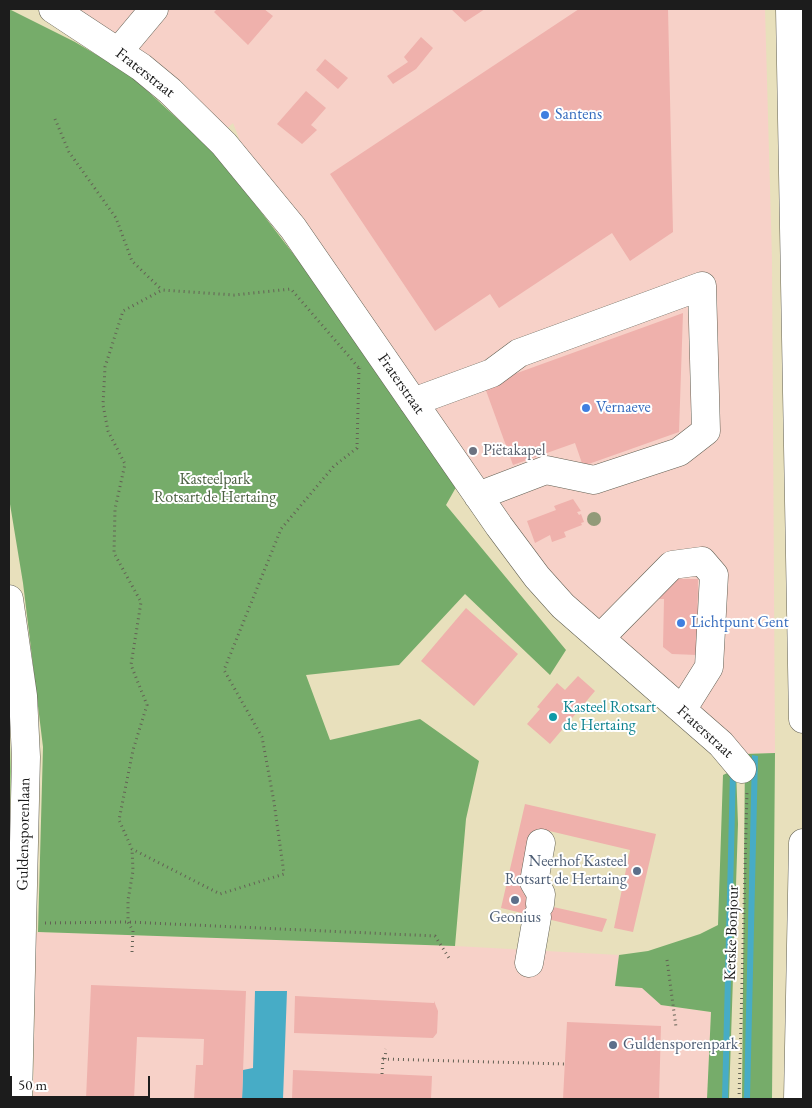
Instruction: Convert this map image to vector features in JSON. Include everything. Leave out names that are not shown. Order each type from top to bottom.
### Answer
[{"type":"main road","name":"Fraterstraat","points":[[53,9],[118,52],[170,91],[242,164],[293,228],[478,496],[537,577],[563,606],[721,744],[742,768]]},
{"type":"main road","points":[[118,52],[154,9]]},
{"type":"main road","points":[[790,9],[803,719]]},
{"type":"main road","points":[[413,402],[492,373],[520,353],[702,286],[706,430],[679,452],[594,480],[546,470],[478,496]]},
{"type":"main road","points":[[600,638],[672,565],[702,561],[714,575],[709,667],[682,710]]},
{"type":"main road","name":"Guldensporenlaan","points":[[9,599],[23,696],[26,757],[18,1099]]},
{"type":"main road","points":[[529,963],[542,894],[534,882],[540,843]]},
{"type":"main road","points":[[798,1099],[803,843]]},
{"type":"path","points":[[55,119],[69,152],[116,218],[132,262],[162,290]]},
{"type":"path","points":[[132,849],[220,894],[284,874],[262,736],[224,670],[281,529],[334,466],[357,448],[359,368],[291,289],[234,294],[162,290],[123,311],[105,367],[103,405],[108,431],[125,464],[115,509],[114,553],[141,602],[131,665],[147,705],[133,750],[119,820],[132,849],[128,922],[133,931],[132,952]]},
{"type":"path","points":[[359,368],[387,365]]},
{"type":"path","name":"Ketske Bonjour","points":[[739,1099],[748,811],[747,786],[742,768]]},
{"type":"path","points":[[22,922],[128,922],[435,936],[451,961]]},
{"type":"path","points":[[667,960],[676,1027]]},
{"type":"path","points":[[382,1074],[386,1049]]},
{"type":"path","points":[[385,1059],[565,1064]]},
{"type":"shaded area","points":[[60,9],[765,9],[772,259],[775,753],[745,754],[601,627],[551,574],[507,518],[244,151],[233,123],[222,133]]},
{"type":"shaded area","points":[[38,932],[455,946],[619,955],[616,986],[643,988],[661,1005],[711,1012],[707,1099],[33,1099],[36,934]]},
{"type":"green space","name":"Kasteelpark Rotsart de Hertaing","points":[[9,9],[75,42],[129,74],[218,156],[315,282],[459,482],[446,505],[566,650],[550,675],[465,594],[399,665],[306,675],[330,740],[420,719],[479,761],[466,819],[455,946],[38,932],[43,747],[23,583],[9,498]]},
{"type":"green space","points":[[9,712],[11,771],[9,853]]},
{"type":"green space","points":[[775,753],[772,1099],[742,1099],[745,754]]},
{"type":"green space","points":[[736,769],[738,824],[729,1099],[707,1099],[711,1012],[661,1005],[642,988],[615,986],[619,955],[648,951],[700,934],[718,925],[723,775]]},
{"type":"water","points":[[752,755],[758,756],[750,1099],[744,1099]]},
{"type":"water","points":[[736,769],[728,1099],[722,1099],[730,772]]},
{"type":"water","points":[[255,991],[287,991],[283,1099],[242,1099],[243,1070],[253,1068]]},
{"type":"building","points":[[217,9],[264,9],[273,16],[248,45],[214,12]]},
{"type":"building","points":[[451,9],[485,9],[465,22]]},
{"type":"building","name":"Santens","points":[[579,9],[668,9],[673,232],[630,261],[612,233],[499,308],[490,294],[435,331],[330,174]]},
{"type":"building","points":[[421,37],[433,48],[416,69],[393,84],[387,76],[408,62],[404,57]]},
{"type":"building","points":[[325,59],[348,78],[338,89],[316,70]]},
{"type":"building","points":[[306,91],[326,108],[311,125],[317,130],[302,144],[277,124]]},
{"type":"building","name":"Vernaeve","points":[[683,313],[679,432],[583,466],[575,443],[513,465],[484,385]]},
{"type":"building","points":[[573,499],[581,511],[577,512],[579,515],[581,514],[584,522],[581,523],[582,525],[564,532],[566,537],[552,542],[550,535],[535,543],[527,521],[556,510],[554,506]]},
{"type":"building","name":"Lichtpunt Gent","points":[[665,579],[698,579],[697,655],[672,654],[663,647],[664,599],[651,599]]},
{"type":"building","points":[[466,608],[518,654],[474,706],[421,661]]},
{"type":"building","name":"Kasteel Rotsart de Hertaing","points":[[578,676],[595,691],[550,744],[527,724],[540,709],[537,707],[557,683],[565,690]]},
{"type":"building","name":"Neerhof Kasteel Rotsart de Hertaing","points":[[525,804],[656,834],[633,932],[614,928],[630,850],[541,829],[523,893],[540,897],[540,904],[607,919],[602,932],[501,908]]},
{"type":"building","points":[[91,985],[246,991],[242,1099],[194,1099],[196,1065],[203,1065],[204,1039],[137,1037],[134,1099],[86,1099]]},
{"type":"building","points":[[295,996],[434,1003],[434,1001],[438,1011],[437,1033],[433,1038],[294,1033]]},
{"type":"building","name":"Guldensporenpark","points":[[567,1022],[661,1026],[659,1099],[563,1099]]},
{"type":"building","points":[[293,1070],[432,1076],[431,1099],[292,1099]]},
{"type":"place","name":"Santens","points":[[545,115]]},
{"type":"place","name":"Vernaeve","points":[[586,408]]},
{"type":"place","name":"Piëtakapel","points":[[473,451]]},
{"type":"place","name":"Lichtpunt Gent","points":[[681,623]]},
{"type":"place","name":"Kasteel Rotsart de Hertaing","points":[[553,717]]},
{"type":"place","name":"Neerhof Kasteel Rotsart de Hertaing","points":[[637,871]]},
{"type":"place","name":"Geonius","points":[[515,900]]},
{"type":"place","name":"Guldensporenpark","points":[[613,1045]]}]
